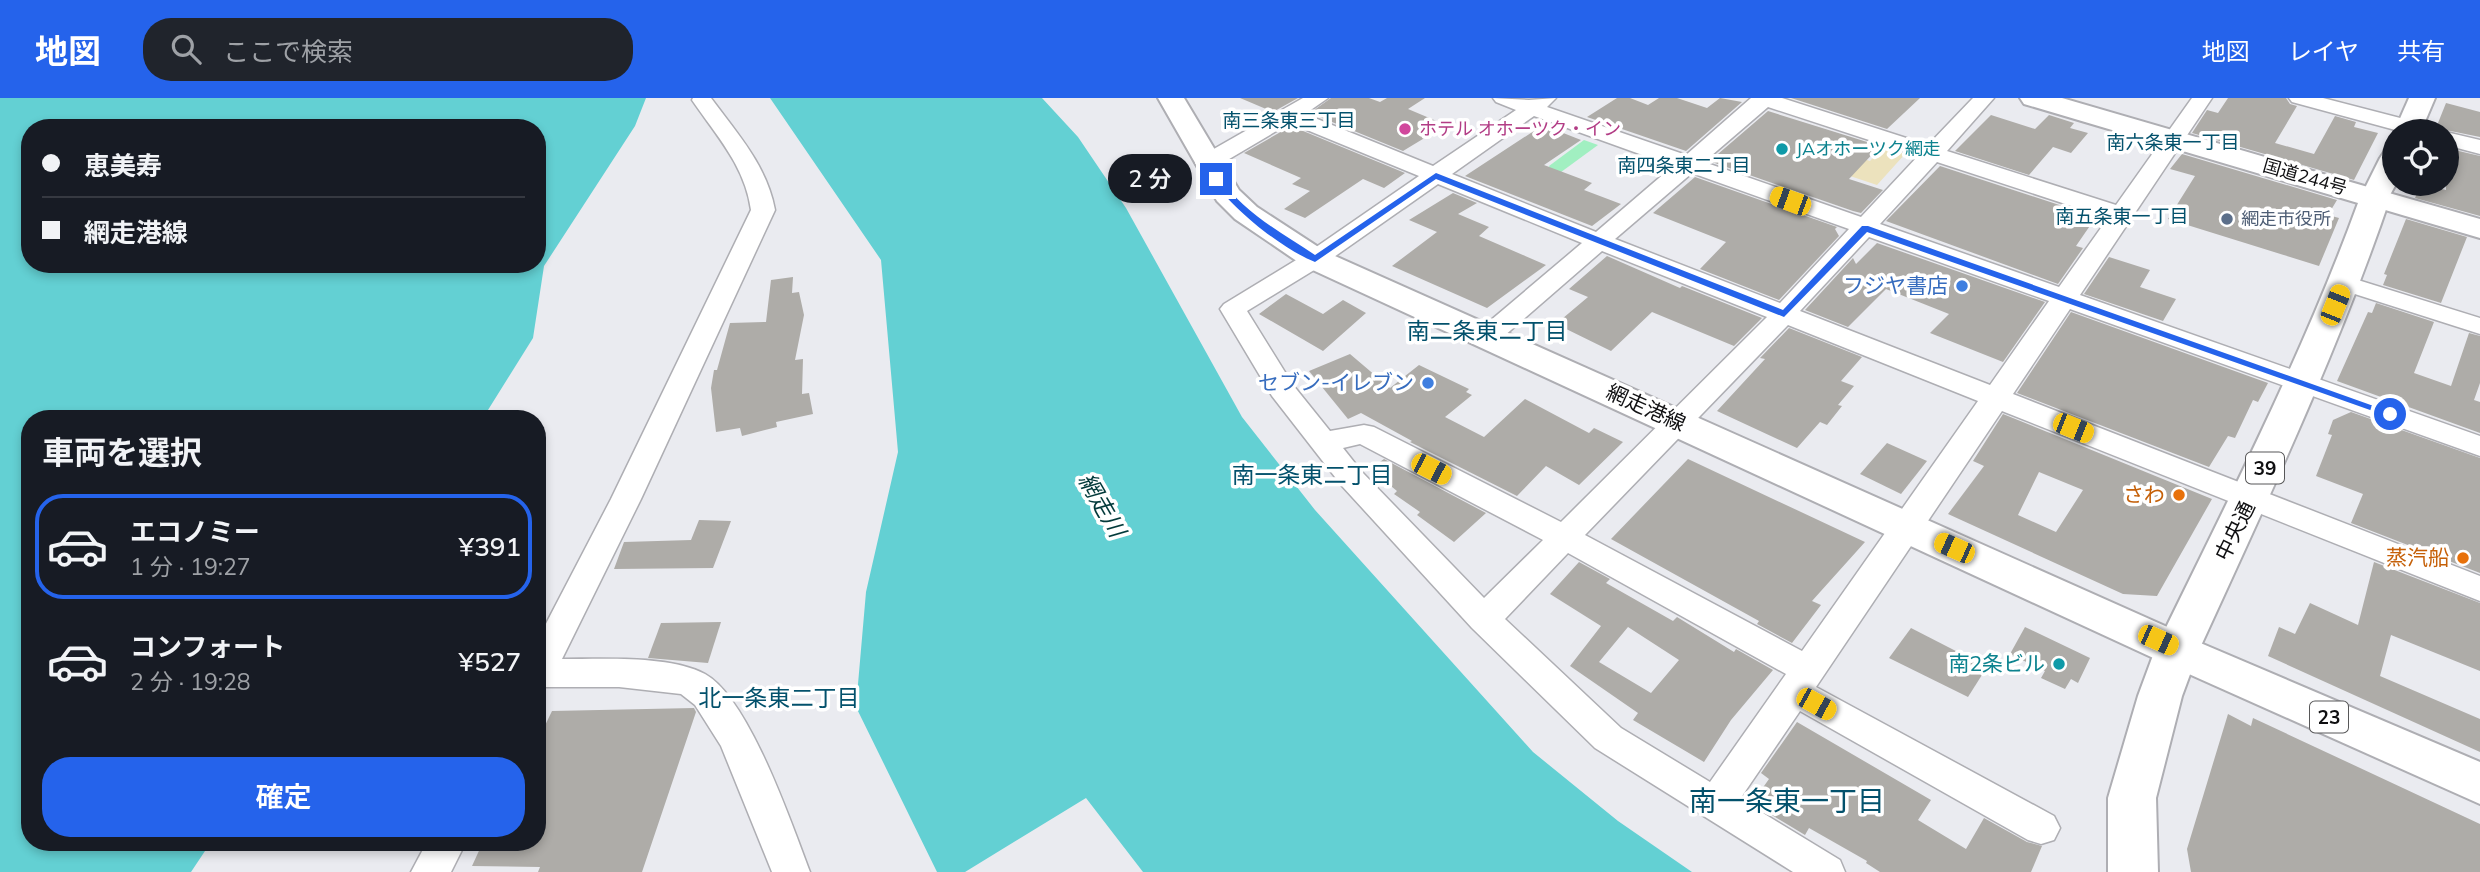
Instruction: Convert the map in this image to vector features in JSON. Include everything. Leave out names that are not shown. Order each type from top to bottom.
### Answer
[{"type":"main road","name":"網走港線","points":[[1171,98],[1206,163],[1227,195],[1246,214],[1315,259],[2178,649]]},
{"type":"main road","name":"国道244号","points":[[2033,98],[2480,229]]},
{"type":"main road","points":[[2416,119],[2423,98]]},
{"type":"main road","name":"中央通","points":[[2133,872],[2132,798],[2160,696],[2178,649],[2303,383],[2382,183]]},
{"type":"main road","name":"23","points":[[2178,649],[2480,784]]},
{"type":"street","points":[[1206,163],[1318,98]]},
{"type":"street","points":[[1503,98],[1539,103],[1689,165],[2480,446]]},
{"type":"street","points":[[1487,337],[1764,98],[2123,215]]},
{"type":"street","points":[[1484,620],[1679,424],[1984,98]]},
{"type":"street","points":[[1716,804],[2202,98]]},
{"type":"street","points":[[2299,98],[2382,121]]},
{"type":"street","points":[[546,657],[626,499],[763,210],[760,191],[747,167],[702,100]]},
{"type":"street","points":[[1539,103],[1315,259],[1233,309],[1282,390],[1352,479],[1484,620],[1608,738],[1826,872]]},
{"type":"street","points":[[1288,116],[2480,589]]},
{"type":"street","points":[[2459,141],[2480,147]]},
{"type":"street","points":[[2344,283],[2480,326]]},
{"type":"street","points":[[1323,442],[1364,434],[1566,538],[2042,828]]},
{"type":"street","points":[[546,673],[660,677],[694,684],[709,697],[729,724],[791,872]]},
{"type":"street","points":[[430,872],[442,851]]},
{"type":"green space","points":[[1584,140],[1598,145],[1557,175],[1552,173],[1549,166]]},
{"type":"sand","points":[[1883,147],[1905,154],[1877,185],[1823,167],[1839,151],[1870,161]]},
{"type":"water","points":[[0,98],[646,98],[635,126],[546,263],[546,119],[21,119],[21,273],[543,273],[533,338],[488,410],[21,410],[21,851],[205,851],[191,872],[0,872]]},
{"type":"water","name":"網走川","points":[[770,98],[1042,98],[1078,137],[1126,208],[1242,417],[1315,510],[1533,752],[1618,821],[1692,872],[1143,872],[1086,798],[965,872],[937,872],[856,707],[866,592],[898,452],[881,260]]},
{"type":"building","points":[[1240,98],[1298,98],[1273,112]]},
{"type":"building","points":[[1331,98],[1369,98],[1380,102],[1387,98],[1425,98],[1408,109],[1446,125],[1403,151],[1310,113]]},
{"type":"building","points":[[1617,98],[1630,98],[1648,105],[1659,98],[1677,98],[1707,108],[1720,98],[1742,102],[1686,151],[1587,117]]},
{"type":"building","points":[[1791,98],[1920,98],[1887,129]]},
{"type":"building","points":[[2228,98],[2286,98],[2290,104],[2297,106],[2275,143],[2314,154],[2335,116],[2356,122],[2354,127],[2378,133],[2354,180],[2192,133],[2207,110],[2218,113]]},
{"type":"building","points":[[2446,103],[2480,112],[2480,137],[2459,133],[2459,119],[2440,119]]},
{"type":"building","points":[[1768,111],[1880,146],[1849,179],[1883,190],[1861,213],[1712,162],[1711,160]]},
{"type":"building","points":[[1991,115],[2035,129],[2049,115],[2074,123],[2070,128],[2088,133],[2071,153],[2053,147],[2029,175],[1955,151]]},
{"type":"building","points":[[1543,125],[1581,140],[1544,165],[1592,183],[1584,190],[1621,204],[1592,226],[1465,176]]},
{"type":"building","points":[[1291,126],[1405,173],[1384,188],[1363,179],[1305,218],[1284,209],[1310,191],[1292,184],[1301,178],[1244,153]]},
{"type":"building","points":[[2459,151],[2480,156],[2480,216],[2415,198],[2459,196]]},
{"type":"building","name":"網走市役所","points":[[2182,154],[2337,200],[2328,215],[2339,218],[2319,266],[2168,219],[2195,176],[2170,169]]},
{"type":"building","points":[[1940,166],[2096,217],[2076,246],[2083,248],[2058,284],[1886,221]]},
{"type":"building","points":[[1695,177],[1837,227],[1835,229],[1839,236],[1779,300],[1700,269],[1726,242],[1653,213]]},
{"type":"building","points":[[1453,193],[1477,203],[1458,214],[1489,227],[1479,236],[1546,265],[1487,308],[1392,266],[1437,232],[1409,220]]},
{"type":"building","points":[[2406,219],[2467,237],[2441,303],[2383,285],[2387,275],[2384,274]]},
{"type":"building","points":[[1877,243],[2045,302],[2003,362],[1930,333],[1949,314],[1886,289],[1848,327],[1805,310],[1853,258],[1856,264]]},
{"type":"building","points":[[1607,256],[1680,288],[1682,286],[1762,318],[1734,346],[1652,312],[1611,351],[1556,324],[1588,297],[1569,289]]},
{"type":"building","points":[[2109,257],[2150,270],[2140,287],[2176,299],[2163,321],[2084,294]]},
{"type":"building","points":[[793,277],[792,293],[799,292],[804,315],[795,360],[803,359],[802,394],[809,393],[813,414],[776,422],[777,427],[742,436],[740,428],[716,432],[711,388],[714,370],[717,370],[730,323],[766,322],[771,280]]},
{"type":"building","points":[[1286,294],[1323,314],[1343,300],[1366,313],[1323,351],[1259,314]]},
{"type":"building","points":[[2376,303],[2434,322],[2414,373],[2451,386],[2469,333],[2480,336],[2480,383],[2474,400],[2480,402],[2480,433],[2337,381],[2368,312],[2372,313]]},
{"type":"building","points":[[2071,312],[2268,383],[2258,402],[2253,400],[2235,438],[2228,436],[2209,467],[2017,393]]},
{"type":"building","points":[[1789,328],[1862,357],[1841,381],[1854,386],[1838,405],[1842,406],[1827,425],[1820,422],[1797,448],[1717,411],[1765,359],[1760,358]]},
{"type":"building","points":[[1350,354],[1390,388],[1419,365],[1469,389],[1466,392],[1472,395],[1445,417],[1484,437],[1525,399],[1589,433],[1594,428],[1623,442],[1579,485],[1546,466],[1517,496],[1410,442],[1412,441],[1361,413],[1348,419],[1309,371]]},
{"type":"building","points":[[2351,412],[2480,458],[2480,573],[2351,523],[2363,494],[2316,476],[2332,435],[2328,434],[2333,420]]},
{"type":"building","points":[[2003,414],[2212,499],[2157,596],[2123,594],[1948,514],[1984,466],[1973,461]],"holes":[[[2039,472],[2083,490],[2056,532],[2018,515]]]},
{"type":"building","points":[[1887,443],[1927,461],[1901,494],[1860,474]]},
{"type":"building","points":[[1384,459],[1486,513],[1454,542],[1417,515],[1420,512],[1394,494],[1397,491],[1370,469]]},
{"type":"building","points":[[1688,459],[1865,542],[1812,601],[1821,605],[1792,643],[1757,624],[1759,621],[1611,539]]},
{"type":"building","points":[[699,520],[731,521],[713,568],[614,569],[624,542],[691,540]]},
{"type":"building","points":[[1579,562],[1610,579],[1606,583],[1673,621],[1677,617],[1734,652],[1736,649],[1773,670],[1731,720],[1704,762],[1633,720],[1638,713],[1570,666],[1601,626],[1550,594]],"holes":[[[1628,627],[1679,660],[1651,693],[1599,662]]]},
{"type":"building","points":[[2374,562],[2480,603],[2480,671],[2391,635],[2380,676],[2480,719],[2480,752],[2268,656],[2279,627],[2295,634],[2310,603],[2358,625]]},
{"type":"building","points":[[721,622],[708,663],[648,658],[661,623]]},
{"type":"building","name":"南2条ビル","points":[[2025,627],[2090,658],[2078,683],[2071,679],[2065,689],[2041,678],[2045,671],[2010,654]]},
{"type":"building","points":[[1911,628],[1987,667],[1968,697],[1889,658]]},
{"type":"building","points":[[694,708],[696,712],[642,872],[538,872],[540,867],[472,866],[479,851],[546,851],[546,723],[552,711]]},
{"type":"building","points":[[2228,714],[2251,726],[2253,718],[2480,824],[2480,872],[2191,872],[2187,849]]},
{"type":"building","points":[[1797,722],[1931,800],[1918,820],[1966,849],[1984,818],[2027,842],[2042,846],[2031,872],[1880,872],[1866,863],[1867,861],[1809,828],[1805,835],[1752,803],[1769,779],[1761,773]]},
{"type":"place","name":"ホテル オホーツク・イン","points":[[1405,129]]},
{"type":"place","name":"JAオホーツク網走","points":[[1782,149]]},
{"type":"place","name":"網走市役所","points":[[2227,219]]},
{"type":"place","name":"フジヤ書店","points":[[1962,286]]},
{"type":"place","name":"セブン-イレブン","points":[[1428,383]]},
{"type":"place","name":"さわ","points":[[2179,495]]},
{"type":"place","name":"蒸汽船","points":[[2463,558]]},
{"type":"place","name":"南2条ビル","points":[[2059,664]]},
{"type":"district","name":"南三条東三丁目","points":[[1289,120]]},
{"type":"district","name":"南六条東一丁目","points":[[2173,142]]},
{"type":"district","name":"南四条東二丁目","points":[[1684,165]]},
{"type":"district","name":"南五条東一丁目","points":[[2122,216]]},
{"type":"district","name":"南二条東二丁目","points":[[1487,331]]},
{"type":"district","name":"南一条東二丁目","points":[[1312,475]]},
{"type":"district","name":"北一条東二丁目","points":[[779,698]]},
{"type":"district","name":"南一条東一丁目","points":[[1787,801]]},
{"type":"route","points":[[1216,179],[1246,214],[1315,259],[1436,176],[1784,314],[1865,228],[2390,414]]}]
